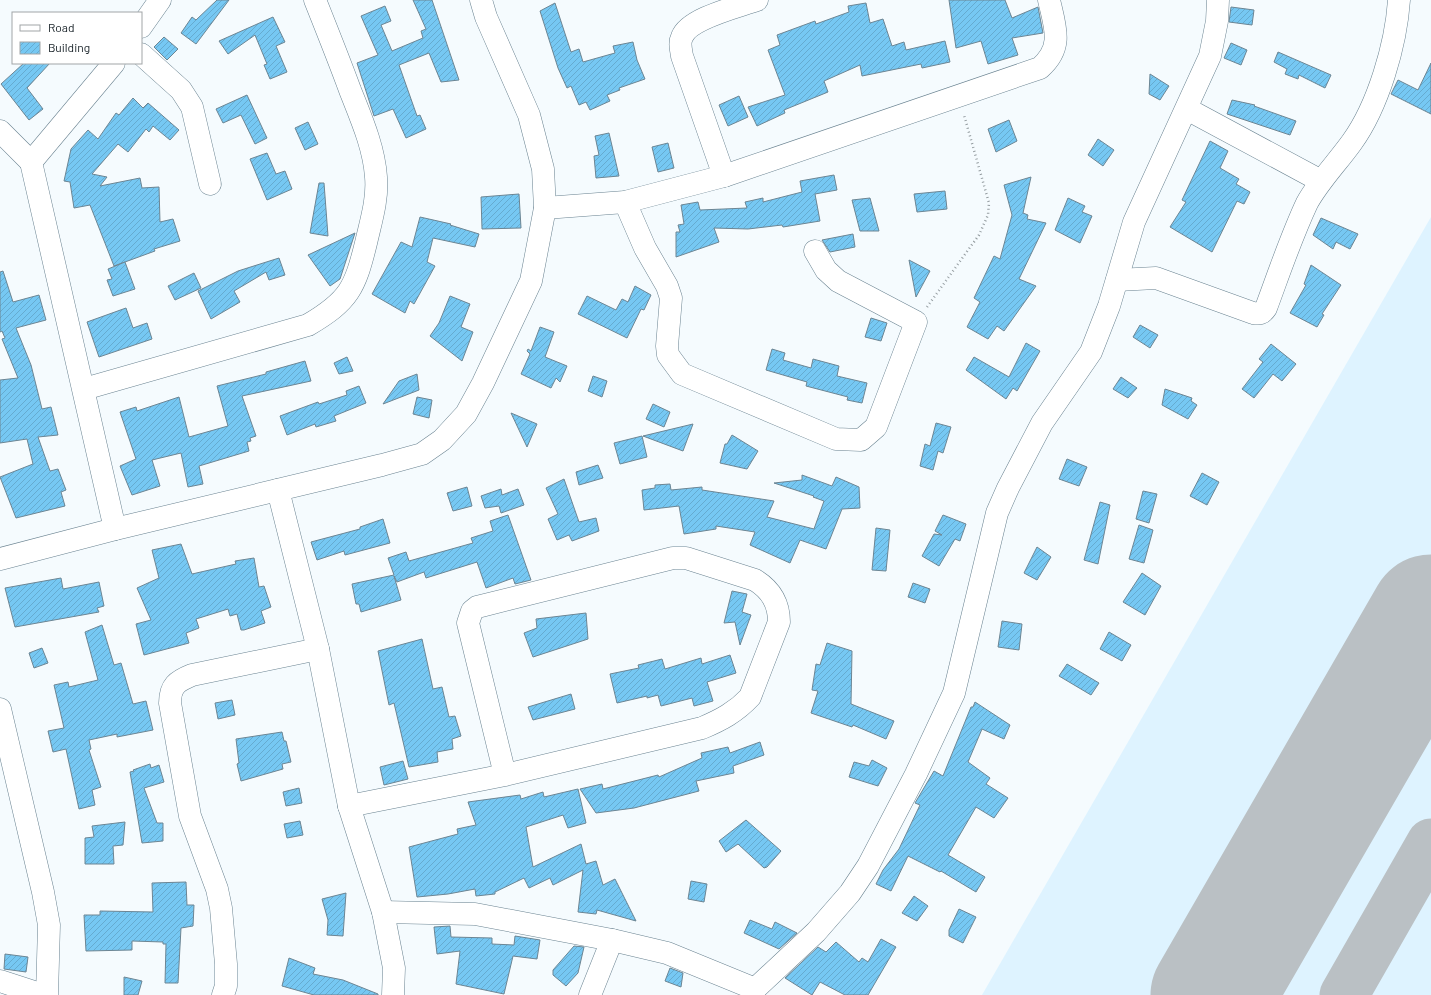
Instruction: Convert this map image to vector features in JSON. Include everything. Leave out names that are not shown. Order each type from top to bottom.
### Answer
[{"type":"street","points":[[142,27],[160,0]]},
{"type":"street","points":[[84,388],[308,325],[338,306],[347,295],[360,269],[375,205],[376,178],[373,153],[315,0]]},
{"type":"street","points":[[0,559],[115,529],[422,454],[442,440],[466,414],[480,389],[531,281],[545,208],[543,169],[529,115],[486,17],[481,0]]},
{"type":"street","points":[[724,176],[682,56],[680,45],[682,37],[694,24],[757,0]]},
{"type":"street","points":[[545,208],[625,202],[724,176],[1040,68],[1049,61],[1056,45],[1057,34],[1049,0]]},
{"type":"street","points":[[383,912],[475,914],[612,940],[667,953],[754,992],[816,932],[857,884],[868,866],[916,774],[954,693],[997,513],[1008,488],[1042,423],[1091,352],[1109,306],[1134,222],[1210,56],[1217,21],[1218,0]]},
{"type":"street","points":[[1117,280],[1156,278],[1253,313],[1263,313],[1308,203],[1321,181],[1352,142],[1370,110],[1389,58],[1397,21],[1399,0]]},
{"type":"street","points":[[142,55],[181,90],[192,107],[210,184]]},
{"type":"street","points":[[31,162],[113,64]]},
{"type":"street","points":[[1187,109],[1321,181]]},
{"type":"street","points":[[0,131],[31,162],[84,388],[115,529]]},
{"type":"street","points":[[625,202],[639,235],[662,275],[671,298],[667,346],[668,355],[682,374],[836,439],[861,440],[876,427],[916,322],[838,281],[826,270],[815,251]]},
{"type":"street","points":[[278,490],[318,649],[349,806],[383,912],[394,968],[393,995]]},
{"type":"street","points":[[349,806],[505,775],[702,728],[731,715],[750,697],[779,622],[779,610],[774,598],[765,586],[755,580],[686,558],[673,558],[477,607],[472,611],[468,623],[505,775]]},
{"type":"street","points":[[223,995],[226,986],[226,964],[221,908],[217,889],[190,816],[170,703],[170,694],[175,683],[192,676],[318,649]]},
{"type":"street","points":[[0,709],[43,892],[49,925],[47,995]]},
{"type":"street","points":[[590,995],[612,940]]},
{"type":"street","points":[[0,981],[43,995]]},
{"type":"path","points":[[916,322],[979,235],[988,215],[988,199],[958,96]]},
{"type":"shaded area","points":[[1431,217],[1431,995],[982,995]]},
{"type":"building","points":[[217,0],[229,0],[196,44],[181,33],[192,17],[196,20]]},
{"type":"building","points":[[413,0],[432,0],[459,80],[441,82],[429,53],[399,65],[417,116],[420,115],[426,129],[406,138],[393,109],[374,116],[357,63],[378,55],[361,16],[385,6],[391,21],[381,25],[392,51],[423,38],[421,31],[426,29]]},
{"type":"building","points":[[949,0],[1005,0],[1012,18],[1038,7],[1043,33],[1012,38],[1018,55],[988,64],[981,41],[956,48]]},
{"type":"building","points":[[555,3],[571,52],[579,49],[583,62],[615,53],[613,46],[633,42],[637,60],[645,79],[619,88],[620,90],[607,95],[610,101],[590,110],[586,102],[579,105],[571,86],[567,88],[558,68],[540,11]]},
{"type":"building","points":[[866,3],[870,23],[883,19],[892,46],[904,42],[906,50],[945,41],[950,62],[922,68],[921,64],[862,76],[860,65],[824,81],[828,92],[784,110],[785,113],[757,126],[748,107],[785,95],[768,50],[780,45],[777,35],[815,21],[816,24],[849,12],[848,6]]},
{"type":"building","points":[[1231,7],[1254,10],[1252,25],[1229,22]]},
{"type":"building","points":[[273,17],[285,42],[276,46],[287,72],[270,79],[264,65],[267,64],[255,35],[228,54],[219,41]]},
{"type":"building","points":[[164,37],[178,49],[167,60],[154,47]]},
{"type":"building","points":[[1231,43],[1247,50],[1241,65],[1224,58]]},
{"type":"building","points":[[1278,52],[1331,75],[1325,88],[1299,75],[1298,79],[1285,74],[1287,69],[1274,62]]},
{"type":"building","points":[[1431,63],[1431,114],[1391,94],[1398,80],[1418,90]]},
{"type":"building","points":[[23,64],[49,64],[27,88],[43,109],[29,120],[1,84]]},
{"type":"building","points":[[1150,74],[1169,86],[1160,100],[1149,94]]},
{"type":"building","points":[[247,95],[267,138],[255,144],[241,115],[223,123],[216,109]]},
{"type":"building","points":[[739,96],[748,117],[728,126],[719,105]]},
{"type":"building","points":[[133,98],[143,108],[148,103],[179,130],[170,140],[153,126],[149,132],[146,129],[128,152],[118,144],[92,174],[107,177],[100,186],[140,178],[142,188],[159,187],[160,222],[173,219],[180,241],[154,249],[155,251],[114,266],[90,205],[74,208],[70,182],[64,181],[71,149],[88,130],[98,139],[116,113],[119,115]]},
{"type":"building","points":[[1232,100],[1255,105],[1254,106],[1296,121],[1290,135],[1227,114]]},
{"type":"building","points":[[1009,120],[1017,141],[996,152],[988,129]]},
{"type":"building","points":[[308,122],[318,144],[305,150],[295,128]]},
{"type":"building","points":[[609,133],[619,176],[596,178],[594,156],[599,155],[595,136]]},
{"type":"building","points":[[1098,139],[1114,150],[1103,166],[1088,155]]},
{"type":"building","points":[[1210,141],[1228,151],[1220,168],[1239,179],[1236,184],[1250,192],[1244,204],[1237,201],[1212,252],[1170,227],[1186,202],[1182,200]]},
{"type":"building","points":[[668,143],[674,168],[658,172],[652,147]]},
{"type":"building","points":[[267,153],[276,174],[285,171],[292,189],[267,200],[250,159]]},
{"type":"building","points":[[834,175],[837,190],[815,194],[820,221],[783,227],[782,225],[748,229],[714,228],[719,242],[676,257],[676,232],[680,232],[678,225],[684,224],[681,205],[698,202],[700,210],[747,208],[745,202],[763,198],[763,202],[802,192],[800,181]]},
{"type":"building","points":[[1031,177],[1023,213],[1028,215],[1027,219],[1046,223],[1019,279],[1036,286],[1004,331],[997,326],[988,339],[967,327],[980,302],[974,298],[994,256],[1000,259],[1012,215],[1004,185]]},
{"type":"building","points":[[319,183],[324,183],[328,236],[310,233]]},
{"type":"building","points":[[945,191],[947,209],[917,212],[914,194]]},
{"type":"building","points":[[519,194],[521,228],[482,229],[481,197]]},
{"type":"building","points":[[870,198],[879,231],[860,231],[852,200]]},
{"type":"building","points":[[1068,198],[1085,206],[1082,212],[1092,216],[1080,243],[1055,230]]},
{"type":"building","points":[[420,217],[451,224],[450,225],[479,234],[475,247],[433,238],[427,262],[435,266],[414,304],[410,301],[405,313],[372,294],[401,242],[412,247]]},
{"type":"building","points":[[1321,218],[1358,234],[1350,249],[1336,242],[1333,249],[1313,235]]},
{"type":"building","points":[[355,233],[340,279],[330,286],[308,255]]},
{"type":"building","points":[[853,234],[855,247],[830,252],[822,240]]},
{"type":"building","points":[[279,258],[285,275],[269,280],[266,272],[234,291],[240,302],[211,319],[198,291],[238,271]]},
{"type":"building","points":[[909,260],[930,271],[916,297]]},
{"type":"building","points":[[125,262],[135,289],[113,296],[107,280],[112,279],[108,269]]},
{"type":"building","points":[[1311,265],[1341,285],[1322,314],[1324,315],[1317,327],[1290,313],[1306,285],[1304,284]]},
{"type":"building","points":[[3,271],[13,302],[39,295],[46,320],[16,328],[31,365],[42,409],[51,407],[58,435],[38,437],[50,471],[58,469],[66,490],[61,492],[65,506],[16,518],[0,477],[33,464],[27,439],[0,443],[0,380],[18,378],[2,339],[5,338],[2,331],[0,332],[0,272]]},
{"type":"building","points":[[194,273],[201,288],[175,300],[168,286]]},
{"type":"building","points":[[635,286],[651,295],[644,310],[641,309],[627,338],[578,314],[587,296],[616,310],[622,299],[628,302]]},
{"type":"building","points":[[450,296],[470,304],[461,327],[473,332],[462,361],[430,336],[439,323]]},
{"type":"building","points":[[126,308],[133,328],[147,323],[152,339],[99,357],[87,322]]},
{"type":"building","points":[[871,318],[887,323],[881,341],[865,337]]},
{"type":"building","points":[[1140,325],[1158,335],[1150,348],[1133,337]]},
{"type":"building","points":[[540,327],[554,332],[545,357],[567,366],[560,382],[556,378],[551,388],[521,374],[530,354],[527,351],[528,349],[531,351]]},
{"type":"building","points":[[1026,343],[1040,351],[1017,391],[1013,388],[1006,399],[966,370],[974,357],[1009,377]]},
{"type":"building","points":[[1271,344],[1296,364],[1282,381],[1273,374],[1254,398],[1242,389],[1263,362],[1259,359]]},
{"type":"building","points":[[772,349],[785,353],[783,360],[811,368],[813,359],[839,366],[837,376],[867,383],[862,403],[847,400],[848,397],[806,386],[807,382],[766,370]]},
{"type":"building","points":[[347,357],[353,371],[339,374],[334,363]]},
{"type":"building","points":[[305,361],[311,381],[242,396],[256,436],[250,438],[251,441],[247,442],[249,451],[199,466],[203,484],[188,487],[181,453],[152,460],[160,486],[132,495],[120,466],[136,459],[120,412],[136,407],[137,411],[179,397],[189,437],[228,426],[217,386],[266,374],[266,372]]},
{"type":"building","points":[[417,374],[419,390],[383,404],[399,381]]},
{"type":"building","points":[[593,376],[607,381],[602,397],[588,391]]},
{"type":"building","points":[[1121,377],[1137,388],[1128,398],[1113,389]]},
{"type":"building","points":[[359,386],[366,403],[334,416],[336,421],[316,427],[315,424],[287,435],[280,416],[318,402],[319,404],[347,395],[346,391]]},
{"type":"building","points":[[1165,389],[1192,398],[1191,401],[1197,405],[1188,419],[1162,405]]},
{"type":"building","points":[[417,397],[432,400],[429,418],[413,414]]},
{"type":"building","points":[[653,404],[670,412],[664,427],[646,419]]},
{"type":"building","points":[[511,413],[537,424],[527,447]]},
{"type":"building","points":[[936,423],[951,427],[943,453],[938,451],[933,470],[920,466],[925,444],[930,446]]},
{"type":"building","points":[[693,424],[683,451],[643,436]]},
{"type":"building","points":[[732,435],[758,451],[747,469],[720,463],[725,444],[727,444]]},
{"type":"building","points":[[642,436],[647,457],[620,464],[614,443]]},
{"type":"building","points":[[1067,459],[1087,467],[1079,486],[1059,479]]},
{"type":"building","points":[[598,465],[603,478],[579,485],[576,472]]},
{"type":"building","points":[[1202,473],[1219,482],[1207,505],[1190,496]]},
{"type":"building","points":[[802,475],[832,486],[836,477],[859,487],[860,508],[842,509],[826,549],[800,540],[790,563],[750,545],[755,532],[716,526],[716,529],[684,534],[679,506],[644,510],[642,490],[655,488],[655,485],[670,484],[671,490],[702,487],[702,490],[774,501],[767,517],[814,529],[824,501],[813,497],[814,496],[774,483],[802,480]]},
{"type":"building","points":[[564,479],[579,522],[596,518],[599,531],[572,541],[569,535],[557,540],[548,519],[558,514],[546,488]]},
{"type":"building","points":[[467,487],[472,506],[453,511],[447,493]]},
{"type":"building","points":[[501,489],[502,495],[518,489],[524,505],[501,513],[499,506],[485,508],[481,496]]},
{"type":"building","points":[[1143,491],[1157,494],[1149,523],[1136,519]]},
{"type":"building","points":[[1100,502],[1110,505],[1098,564],[1084,560]]},
{"type":"building","points":[[508,515],[531,580],[515,584],[513,578],[486,588],[477,562],[426,578],[424,572],[397,582],[394,576],[401,600],[361,612],[359,604],[356,604],[352,584],[394,575],[388,558],[406,552],[409,561],[473,543],[471,538],[493,531],[490,521]]},
{"type":"building","points":[[943,515],[966,524],[960,541],[955,539],[939,566],[922,556],[934,534],[942,535],[935,531]]},
{"type":"building","points":[[383,519],[390,543],[345,555],[344,551],[317,560],[311,542],[360,529],[360,527]]},
{"type":"building","points":[[1139,525],[1153,530],[1144,563],[1129,559]]},
{"type":"building","points":[[876,528],[890,530],[886,571],[872,570]]},
{"type":"building","points":[[181,544],[192,574],[236,564],[235,561],[254,558],[259,587],[264,586],[271,607],[261,611],[265,623],[244,630],[241,630],[237,614],[230,616],[228,609],[196,619],[199,628],[186,633],[189,643],[144,655],[136,624],[151,620],[137,588],[159,578],[152,550]]},
{"type":"building","points":[[1037,547],[1051,557],[1037,580],[1024,573]]},
{"type":"building","points":[[1142,573],[1161,586],[1145,615],[1123,602]]},
{"type":"building","points":[[61,578],[63,589],[99,582],[104,606],[97,608],[99,612],[15,627],[5,588]]},
{"type":"building","points":[[913,583],[930,589],[925,603],[908,597]]},
{"type":"building","points":[[732,591],[747,594],[742,612],[751,615],[740,645],[735,622],[724,623]]},
{"type":"building","points":[[586,613],[588,639],[533,657],[524,633],[537,628],[536,619]]},
{"type":"building","points":[[1002,621],[1022,624],[1019,650],[998,647]]},
{"type":"building","points":[[102,625],[114,665],[121,663],[133,704],[146,701],[153,730],[117,737],[117,734],[89,740],[91,749],[89,750],[101,787],[92,790],[95,805],[79,809],[66,749],[53,752],[48,731],[64,728],[54,685],[68,682],[69,687],[98,680],[85,632]]},
{"type":"building","points":[[1109,632],[1131,645],[1122,661],[1100,649]]},
{"type":"building","points":[[422,639],[433,689],[442,687],[449,717],[455,716],[461,736],[452,739],[453,749],[437,752],[438,762],[409,767],[394,703],[389,705],[378,651]]},
{"type":"building","points":[[827,643],[852,651],[851,704],[894,721],[886,739],[853,725],[852,727],[811,713],[818,691],[812,690],[816,664],[820,665]]},
{"type":"building","points":[[42,648],[48,663],[34,668],[29,653]]},
{"type":"building","points":[[730,655],[736,673],[707,682],[713,701],[694,706],[692,698],[661,706],[658,695],[617,703],[610,674],[639,668],[638,665],[662,659],[665,669],[701,658],[702,664]]},
{"type":"building","points":[[1067,664],[1099,683],[1091,695],[1059,676]]},
{"type":"building","points":[[571,694],[575,709],[533,720],[528,707]]},
{"type":"building","points":[[232,700],[235,715],[218,719],[215,703]]},
{"type":"building","points":[[975,702],[1010,725],[1004,739],[982,729],[968,762],[990,778],[986,784],[1008,798],[994,818],[976,807],[948,855],[985,877],[976,892],[941,871],[940,872],[908,856],[891,891],[876,884],[883,870],[899,849],[920,805],[915,803],[934,771],[943,776],[971,707],[973,707]]},
{"type":"building","points":[[282,732],[284,741],[286,741],[291,762],[282,764],[283,769],[241,781],[237,764],[239,763],[236,739]]},
{"type":"building","points":[[760,742],[764,755],[733,766],[734,773],[696,781],[699,791],[634,808],[596,813],[580,789],[602,784],[603,789],[658,775],[659,777],[702,758],[701,753],[728,747],[730,753]]},
{"type":"building","points":[[872,760],[887,768],[878,786],[849,777],[854,762],[869,766]]},
{"type":"building","points":[[403,761],[408,779],[384,785],[380,767]]},
{"type":"building","points":[[150,764],[151,768],[159,765],[164,782],[144,788],[157,823],[163,823],[163,841],[142,843],[130,772]]},
{"type":"building","points":[[299,788],[302,803],[286,806],[283,792]]},
{"type":"building","points":[[578,789],[586,823],[568,828],[563,815],[526,827],[533,867],[581,844],[586,864],[596,861],[603,885],[615,879],[636,921],[597,910],[596,914],[578,912],[583,870],[553,885],[550,878],[529,888],[524,878],[495,892],[495,894],[476,896],[475,889],[448,894],[417,897],[409,847],[458,834],[457,829],[476,825],[468,802],[520,795],[521,799],[543,792],[544,797]]},
{"type":"building","points":[[746,820],[781,851],[767,867],[764,868],[738,844],[726,852],[719,841]]},
{"type":"building","points":[[300,821],[303,835],[287,838],[284,824]]},
{"type":"building","points":[[125,822],[123,845],[113,846],[114,864],[85,864],[85,838],[94,837],[92,826]]},
{"type":"building","points":[[691,881],[707,884],[704,902],[688,899]]},
{"type":"building","points":[[186,882],[187,905],[194,905],[193,926],[181,928],[178,983],[165,983],[166,944],[163,944],[163,942],[132,941],[132,950],[86,951],[84,915],[100,915],[100,911],[153,912],[152,883]]},
{"type":"building","points":[[346,893],[343,936],[327,935],[328,920],[322,899]]},
{"type":"building","points":[[914,896],[928,906],[917,921],[902,913]]},
{"type":"building","points":[[959,909],[976,917],[963,943],[949,936],[949,930]]},
{"type":"building","points":[[750,920],[772,929],[775,922],[797,933],[779,949],[744,933]]},
{"type":"building","points":[[450,926],[451,937],[492,938],[492,944],[514,945],[515,936],[540,940],[537,959],[513,956],[504,994],[456,984],[460,951],[437,954],[434,927]]},
{"type":"building","points":[[881,939],[896,947],[868,995],[845,995],[820,982],[812,995],[785,978],[818,947],[826,952],[836,942],[859,962],[862,958],[868,962]]},
{"type":"building","points":[[574,946],[584,947],[578,973],[566,986],[553,975],[553,970]]},
{"type":"building","points":[[5,954],[28,957],[26,972],[4,969]]},
{"type":"building","points":[[289,958],[315,968],[313,974],[343,980],[378,995],[314,995],[282,986]]},
{"type":"building","points":[[670,968],[683,973],[681,987],[665,981]]},
{"type":"building","points":[[124,977],[142,981],[138,995],[124,995]]},
{"type":"taxiway","points":[[1344,995],[1431,843]]},
{"type":"runway","points":[[1212,995],[1431,616]]}]
